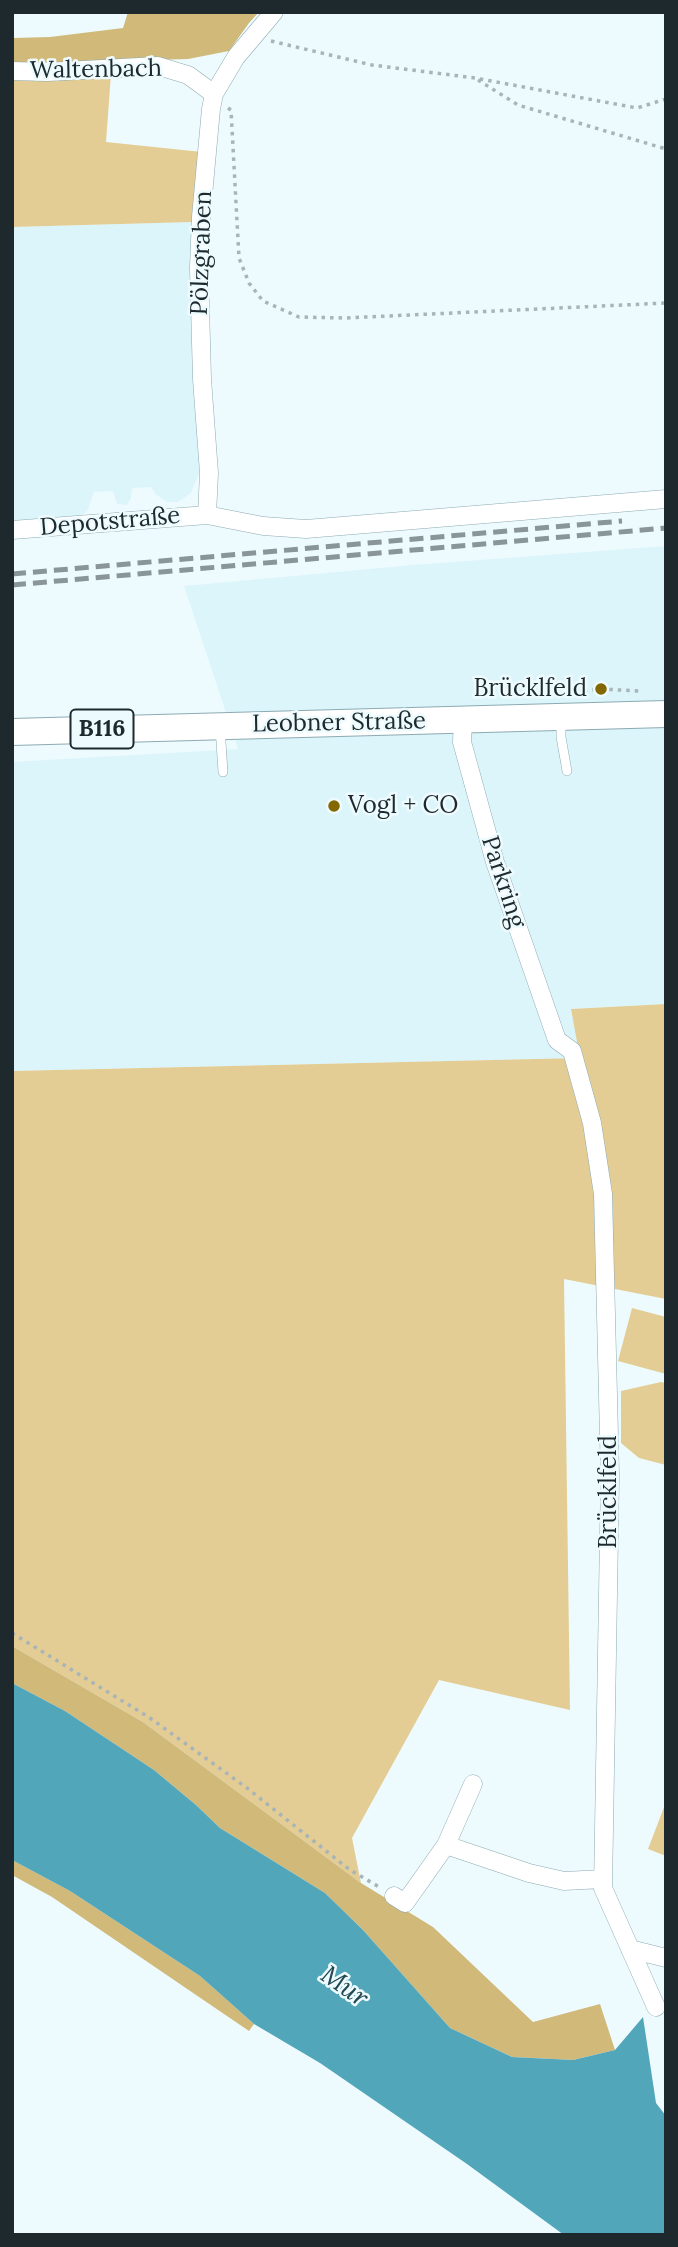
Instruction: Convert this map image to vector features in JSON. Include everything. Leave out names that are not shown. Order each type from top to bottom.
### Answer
[{"type":"main road","name":"Leobner Straße","points":[[12,732],[666,714]]},
{"type":"street","name":"Pölzgraben","points":[[207,514],[209,473],[202,379],[199,268],[207,143],[214,94],[236,57],[274,12]]},
{"type":"street","name":"Waltenbach","points":[[12,71],[159,66],[188,75],[214,94]]},
{"type":"street","name":"Depotstraße","points":[[12,530],[207,514],[263,526],[306,529],[666,499]]},
{"type":"street","name":"Parkring","points":[[463,721],[462,742],[495,862],[557,1040]]},
{"type":"street","name":"Brücklfeld","points":[[557,1040],[572,1051],[592,1123],[603,1194],[610,1476],[603,1888],[656,2007]]},
{"type":"street","points":[[394,1896],[405,1903],[446,1845],[473,1784]]},
{"type":"street","points":[[446,1845],[529,1873],[564,1881],[603,1879]]},
{"type":"street","points":[[630,1949],[666,1958]]},
{"type":"lane","points":[[561,718],[561,737],[567,771]]},
{"type":"lane","points":[[220,726],[222,772]]},
{"type":"path","points":[[252,36],[372,65],[475,78],[637,107],[666,99]]},
{"type":"path","points":[[475,78],[518,105],[666,149]]},
{"type":"path","points":[[214,94],[231,110],[239,258],[249,283],[263,301],[299,317],[345,318],[666,303]]},
{"type":"path","points":[[12,1633],[150,1718],[247,1788],[350,1870],[394,1896]]},
{"type":"shaded area","points":[[128,12],[259,12],[229,51],[188,59],[12,64],[12,38],[50,37],[123,28]]},
{"type":"shaded area","points":[[111,74],[106,142],[202,152],[193,222],[12,227],[12,77]]},
{"type":"shaded area","points":[[193,222],[192,264],[200,471],[191,493],[178,502],[167,502],[155,494],[151,487],[132,488],[127,505],[117,504],[113,491],[94,492],[88,510],[80,517],[12,523],[12,227]]},
{"type":"shaded area","points":[[666,546],[666,1004],[571,1009],[581,1058],[12,1071],[12,762],[238,749],[184,586]]},
{"type":"shaded area","points":[[666,1004],[666,1299],[564,1279],[570,1710],[439,1680],[352,1838],[361,1883],[143,1722],[12,1646],[12,1071],[580,1058],[571,1009]]},
{"type":"shaded area","points":[[632,1308],[666,1317],[666,1374],[618,1361]]},
{"type":"shaded area","points":[[666,1383],[666,1465],[639,1458],[621,1443],[621,1391]]},
{"type":"shaded area","points":[[12,1646],[143,1722],[361,1883],[433,1927],[533,2022],[600,2004],[615,2050],[573,2060],[512,2057],[450,2028],[363,1930],[325,1893],[220,1828],[154,1770],[65,1711],[12,1683]]},
{"type":"shaded area","points":[[666,1802],[666,1856],[648,1849]]},
{"type":"shaded area","points":[[12,1860],[70,1891],[200,1976],[254,2024],[249,2031],[52,1897],[12,1875]]},
{"type":"water","name":"Mur","points":[[12,1683],[65,1711],[154,1770],[220,1828],[325,1893],[363,1930],[450,2028],[512,2057],[573,2060],[615,2050],[643,2017],[656,2103],[666,2116],[666,2235],[564,2235],[467,2164],[320,2063],[254,2024],[200,1976],[70,1891],[12,1860]]},
{"type":"railway","points":[[12,574],[622,521]]},
{"type":"railway","points":[[12,585],[666,528]]},
{"type":"place","name":"Brücklfeld","points":[[601,689]]},
{"type":"place","name":"Vogl + CO","points":[[334,806]]}]
